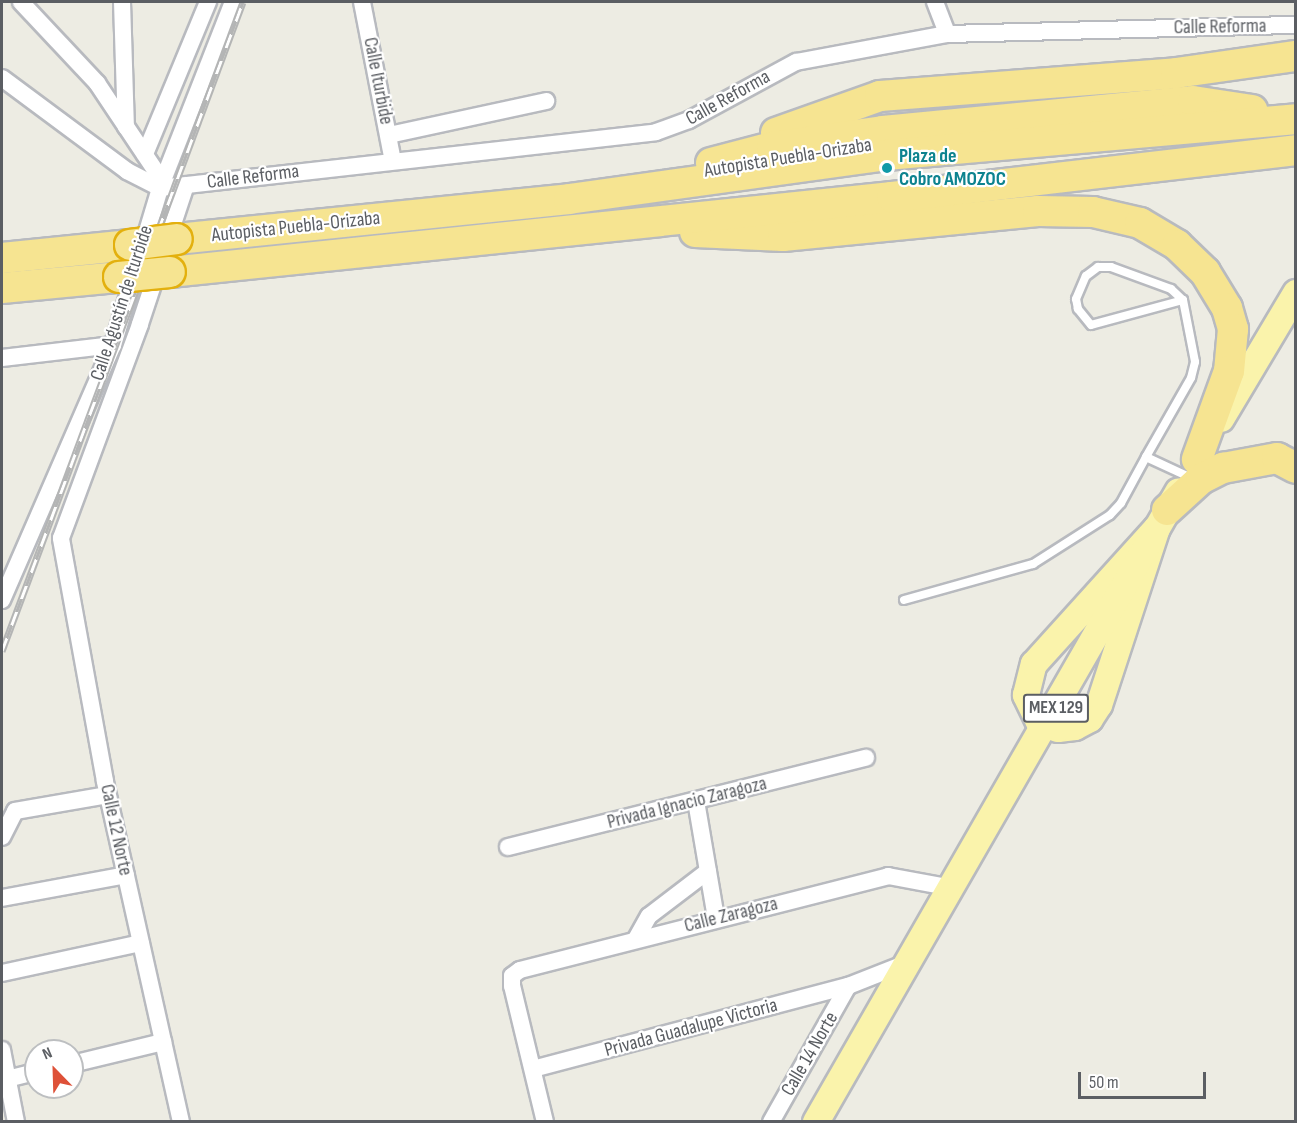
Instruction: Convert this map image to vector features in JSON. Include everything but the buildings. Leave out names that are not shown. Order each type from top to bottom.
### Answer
[{"type":"highway","points":[[768,136],[880,96],[1176,73],[1296,56]]},
{"type":"highway","name":"Autopista Puebla-Orizaba","points":[[569,199],[768,136],[882,114],[1055,99],[1192,101],[1296,118]]},
{"type":"highway","name":"Autopista Puebla-Orizaba","points":[[569,199],[772,147],[883,130],[1192,101]]},
{"type":"highway","name":"Autopista Puebla-Orizaba","points":[[2,258],[569,199],[886,155],[1296,118]]},
{"type":"highway","name":"Autopista Puebla-Orizaba","points":[[2,288],[892,197],[1296,150]]},
{"type":"highway","name":"Autopista Puebla-Orizaba","points":[[530,233],[648,204],[889,169],[1035,153],[1171,152],[1226,158]]},
{"type":"highway","points":[[530,233],[651,230],[783,236],[1038,211],[1094,212],[1140,224],[1177,245],[1206,272],[1227,308],[1233,329],[1229,371],[1192,468]]},
{"type":"highway","points":[[1162,519],[1201,479],[1223,468],[1277,458],[1296,468]]},
{"type":"main road","name":"MEX 129","points":[[816,1122],[1046,725],[1162,519],[1296,293]]},
{"type":"main road","points":[[1162,519],[1099,705],[1090,719],[1075,727],[1058,729],[1046,725],[1032,714],[1026,695],[1034,664],[1162,519]]},
{"type":"street","points":[[21,2],[97,83],[145,154],[162,185]]},
{"type":"street","points":[[122,2],[126,127]]},
{"type":"street","points":[[145,154],[208,2]]},
{"type":"street","name":"Calle Agustín de Iturbide","points":[[2,600],[113,345],[162,185],[233,2]]},
{"type":"street","name":"Calle Iturbide","points":[[362,2],[393,161]]},
{"type":"street","points":[[935,2],[947,34]]},
{"type":"street","name":"Calle Reforma","points":[[162,185],[186,185],[657,132],[689,120],[796,62],[947,34],[1296,25]]},
{"type":"street","points":[[2,78],[127,171],[162,185]]},
{"type":"street","points":[[389,135],[546,101]]},
{"type":"street","name":"Calle 12 Norte","points":[[181,1122],[108,795],[61,538],[140,324],[186,185]]},
{"type":"street","points":[[2,358],[113,345]]},
{"type":"street","name":"Privada Ignacio Zaragoza","points":[[508,847],[866,758]]},
{"type":"street","points":[[2,837],[15,811],[108,795]]},
{"type":"street","points":[[696,801],[716,918]]},
{"type":"street","points":[[636,939],[649,916],[708,871]]},
{"type":"street","points":[[2,898],[126,875]]},
{"type":"street","name":"Calle Zaragoza","points":[[533,1070],[512,975],[636,939],[888,876],[952,888]]},
{"type":"street","points":[[2,973],[141,943]]},
{"type":"street","name":"Privada Guadalupe Victoria","points":[[533,1070],[848,986],[909,962]]},
{"type":"street","name":"Calle 14 Norte","points":[[771,1122],[848,986]]},
{"type":"street","points":[[84,1061],[164,1042]]},
{"type":"street","points":[[2,1050],[16,1122]]},
{"type":"street","points":[[533,1070],[545,1122]]},
{"type":"street","points":[[7,1079],[24,1075]]},
{"type":"lane","points":[[904,600],[1033,564],[1110,515],[1121,503],[1191,378],[1195,362],[1183,300],[1171,289],[1111,267],[1098,267],[1086,276],[1076,298],[1078,309],[1091,325],[1183,300]]},
{"type":"lane","points":[[1146,457],[1192,468]]},
{"type":"railway","points":[[2,651],[243,2]]},
{"type":"place","name":"Plaza de Cobro AMOZOC","points":[[887,168]]}]
